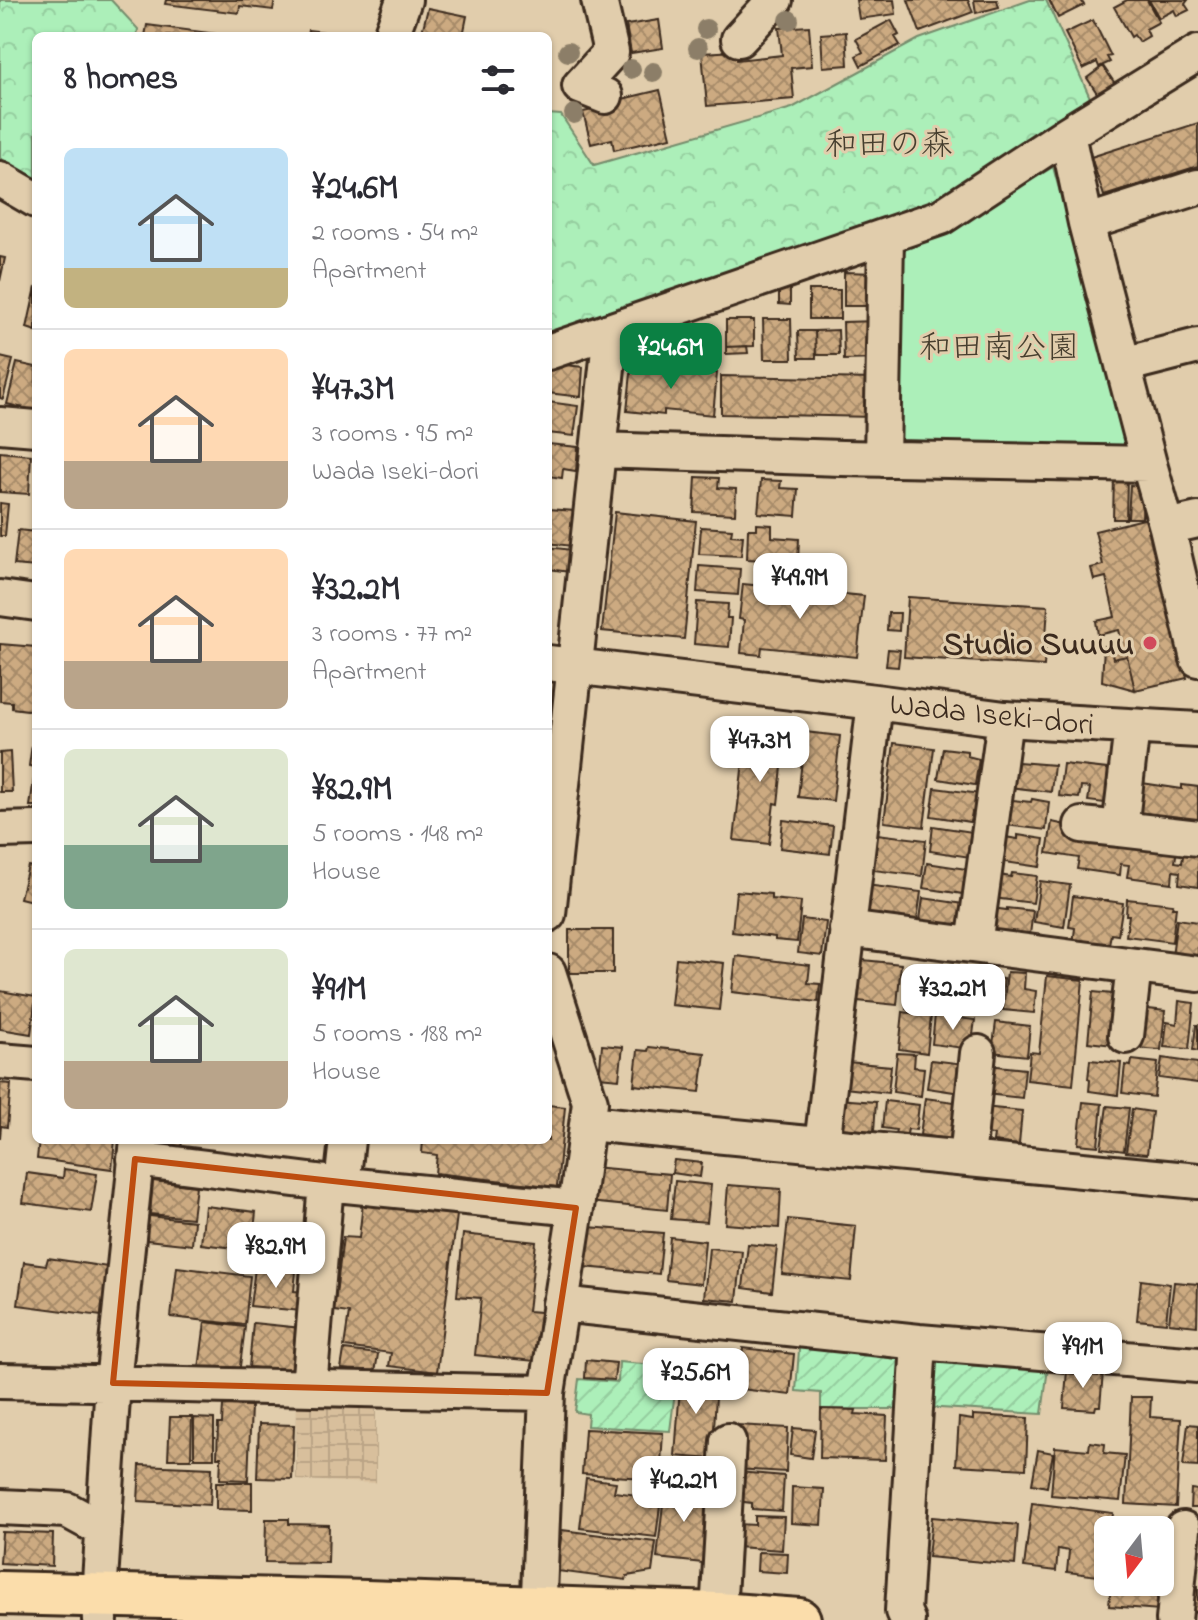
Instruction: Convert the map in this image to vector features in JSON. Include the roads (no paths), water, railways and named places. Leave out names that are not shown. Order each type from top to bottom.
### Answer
[{"type":"main road","points":[[0,1593],[100,1608],[341,1601],[538,1614],[718,1614],[799,1620]]},
{"type":"street","points":[[392,32],[404,0]]},
{"type":"street","points":[[599,0],[611,52],[580,86],[605,96]]},
{"type":"street","points":[[739,39],[775,0]]},
{"type":"street","points":[[552,351],[941,217],[1198,53]]},
{"type":"street","points":[[1067,134],[1086,223],[1149,464],[1183,523],[1198,659]]},
{"type":"street","points":[[0,179],[32,198]]},
{"type":"street","points":[[1086,223],[1198,187]]},
{"type":"street","points":[[882,459],[886,237]]},
{"type":"street","points":[[552,836],[561,664],[598,450],[611,331]]},
{"type":"street","points":[[1123,365],[1198,346]]},
{"type":"street","points":[[0,425],[32,428]]},
{"type":"street","points":[[598,450],[1149,464]]},
{"type":"street","points":[[0,598],[32,602]]},
{"type":"street","name":"Wada Iseki-dori","points":[[561,664],[1005,719],[1198,730]]},
{"type":"street","points":[[822,1145],[875,702]]},
{"type":"street","points":[[974,945],[1005,719]]},
{"type":"street","points":[[1120,829],[1132,727]]},
{"type":"street","points":[[1082,825],[1198,838]]},
{"type":"street","points":[[0,830],[32,829]]},
{"type":"street","points":[[847,929],[1198,974]]},
{"type":"street","points":[[1126,1036],[1134,966]]},
{"type":"street","points":[[538,1614],[547,1393],[590,1102],[552,984]]},
{"type":"street","points":[[967,1159],[978,1053]]},
{"type":"street","points":[[0,1061],[32,1064]]},
{"type":"street","points":[[588,1123],[1198,1181]]},
{"type":"street","points":[[309,1388],[334,1184],[346,1144]]},
{"type":"street","points":[[100,1608],[113,1383],[137,1150],[334,1184],[576,1208]]},
{"type":"street","points":[[560,1304],[919,1342],[1198,1365]]},
{"type":"street","points":[[907,1620],[903,1611],[919,1342]]},
{"type":"street","points":[[0,1381],[547,1393]]},
{"type":"street","points":[[718,1614],[728,1441]]},
{"type":"street","points":[[0,1507],[67,1510],[89,1522],[104,1523]]},
{"type":"street","points":[[1174,1620],[1183,1529]]},
{"type":"place","name":"Studio Suuuu","points":[[1150,643]]},
{"type":"park label","name":"和田の森","points":[[889,143]]},
{"type":"park label","name":"和田南公園","points":[[999,346]]}]
